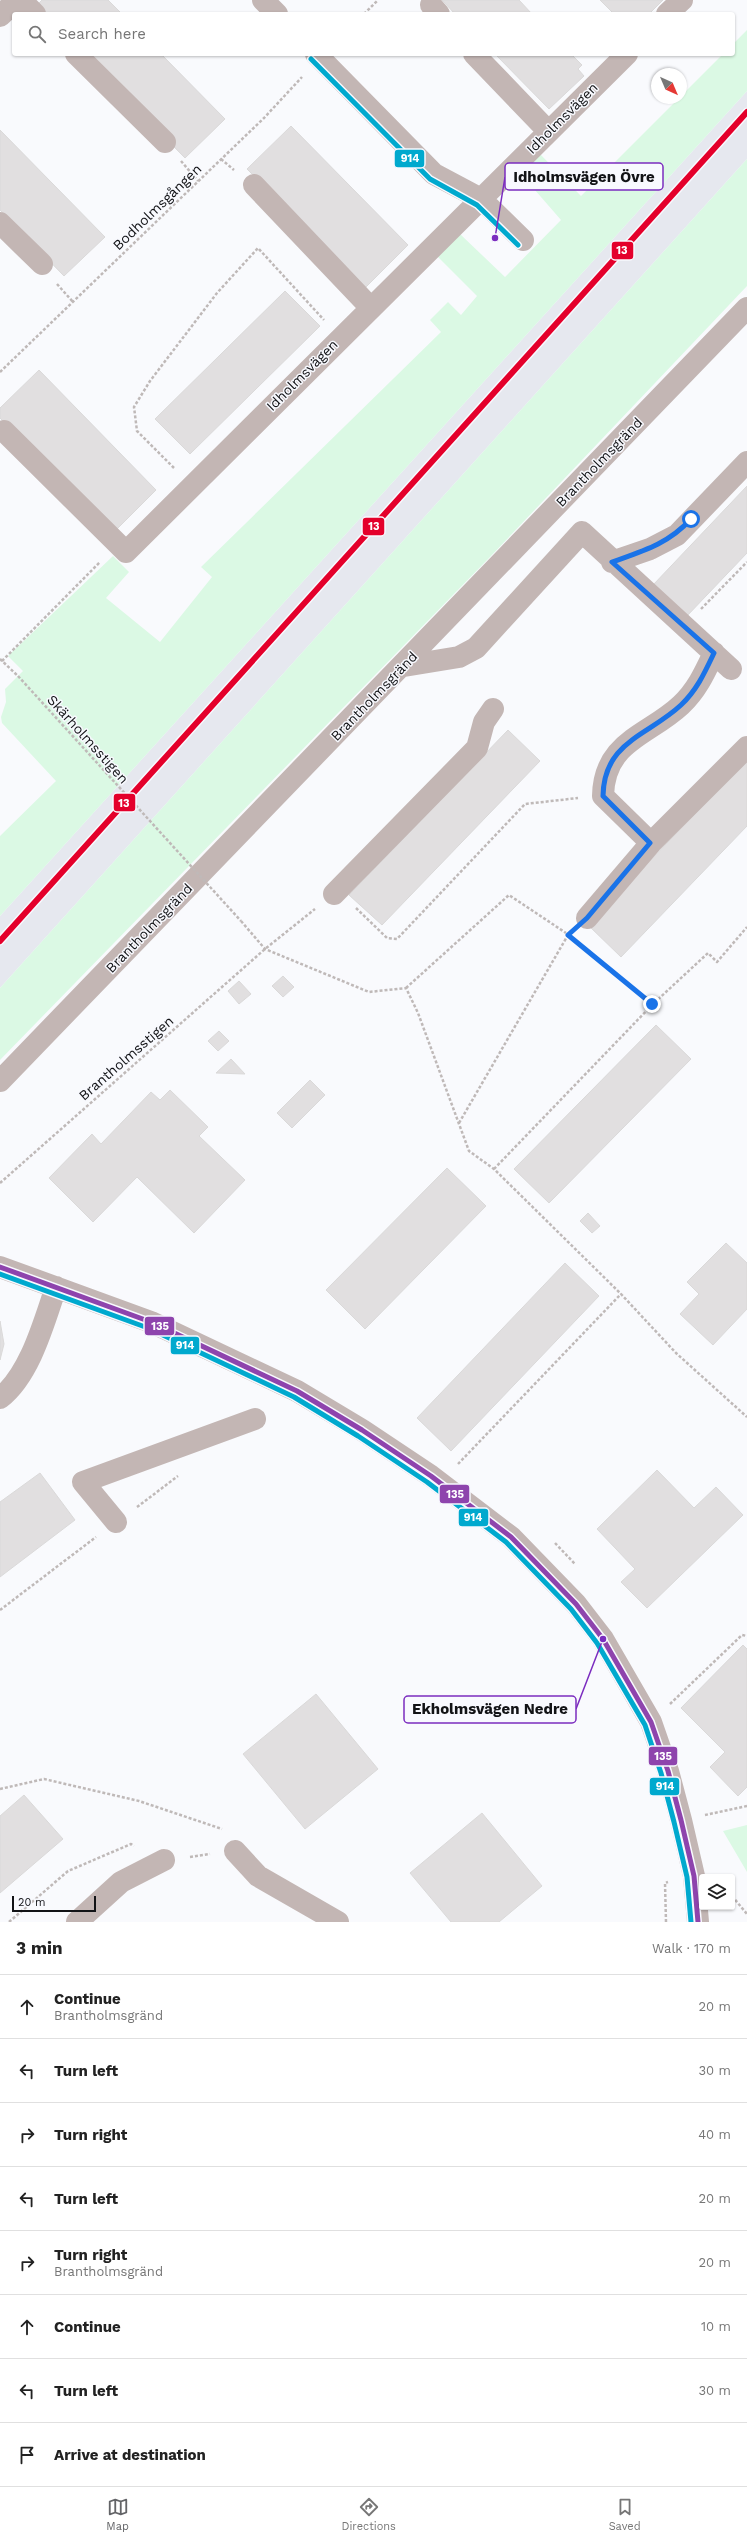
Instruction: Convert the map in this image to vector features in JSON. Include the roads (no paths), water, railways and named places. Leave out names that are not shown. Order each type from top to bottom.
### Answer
[{"type":"street","points":[[0,16],[16,0]]},
{"type":"street","points":[[21,0],[34,12]]},
{"type":"street","points":[[263,0],[275,12]]},
{"type":"street","points":[[670,12],[682,0]]},
{"type":"street","points":[[78,56],[165,142]]},
{"type":"street","points":[[318,56],[434,174],[480,199],[523,240]]},
{"type":"street","points":[[476,56],[548,131]]},
{"type":"street","name":"Idholmsvägen","points":[[4,431],[122,548],[625,56]]},
{"type":"street","points":[[254,185],[370,307]]},
{"type":"street","points":[[0,223],[42,264]]},
{"type":"street","name":"Brantholmsgränd","points":[[0,1081],[404,666],[747,308]]},
{"type":"street","points":[[612,562],[650,549],[677,535],[747,462]]},
{"type":"street","points":[[404,666],[459,657],[476,648],[582,532],[612,562],[731,669]]},
{"type":"street","points":[[650,843],[603,796],[603,778],[612,758],[681,705],[700,684],[714,653]]},
{"type":"street","points":[[334,894],[477,748],[484,722],[493,709]]},
{"type":"street","points":[[587,918],[650,843],[747,747]]},
{"type":"street","points":[[0,1267],[152,1322],[297,1391],[362,1430],[431,1476],[511,1538],[576,1604],[603,1639],[651,1722],[668,1771],[681,1820],[694,1876],[698,1922]]},
{"type":"street","points":[[0,1398],[10,1390],[38,1341],[56,1287]]},
{"type":"street","points":[[116,1522],[83,1482],[255,1419]]},
{"type":"street","points":[[235,1851],[258,1876],[338,1922]]},
{"type":"street","points":[[77,1922],[121,1882],[164,1860]]},
{"type":"place","name":"Idholmsvägen Övre","points":[[495,238]]},
{"type":"place","name":"Ekholmsvägen Nedre","points":[[603,1639]]}]
